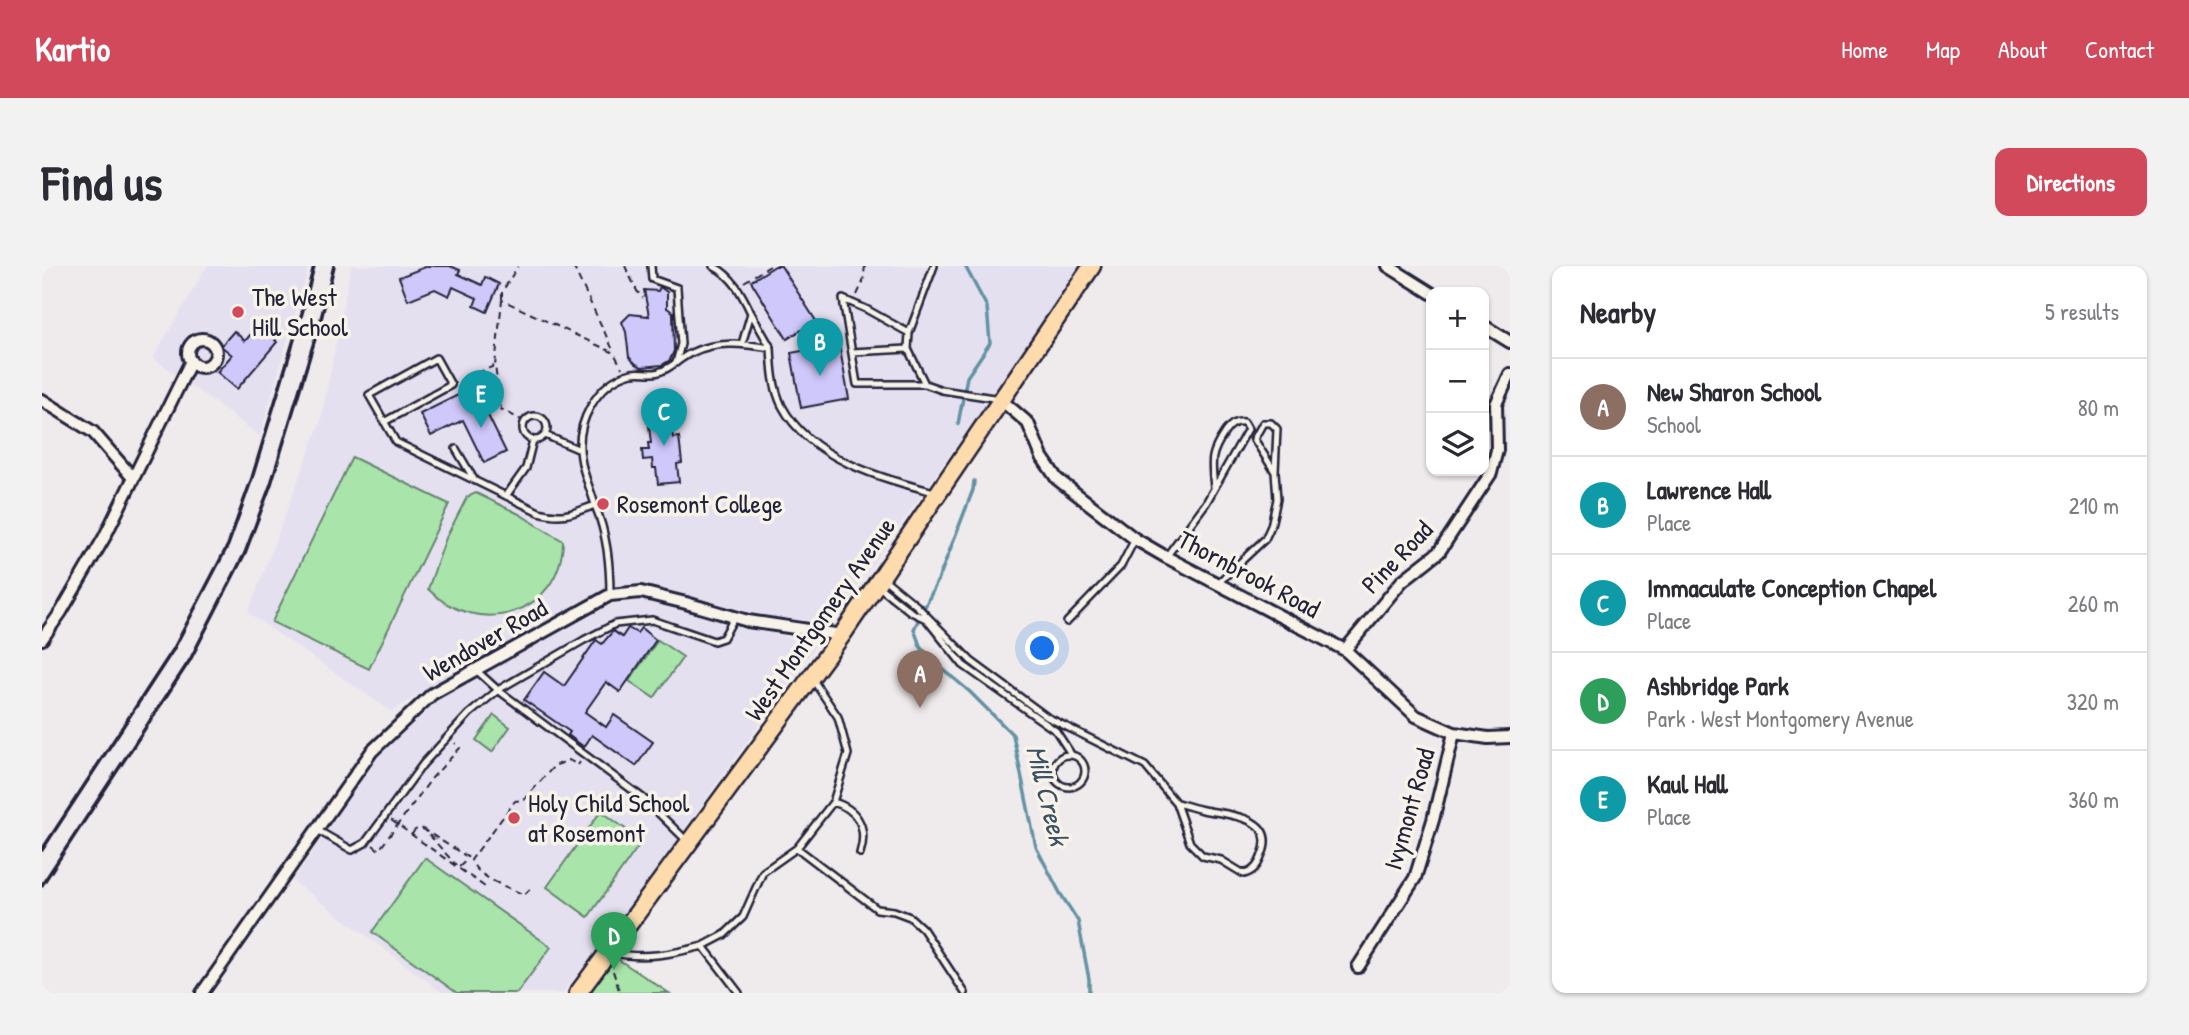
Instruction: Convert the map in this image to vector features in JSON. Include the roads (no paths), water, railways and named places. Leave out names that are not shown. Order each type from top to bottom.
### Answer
[{"type":"main road","name":"West Montgomery Avenue","points":[[578,993],[842,635],[937,493],[992,397],[1092,266]]},
{"type":"street","points":[[1388,266],[1426,290]]},
{"type":"street","points":[[1489,329],[1510,342]]},
{"type":"street","points":[[42,639],[104,538],[191,361]]},
{"type":"street","name":"Pine Road","points":[[1345,650],[1402,581],[1439,552],[1491,473],[1497,450],[1496,404],[1510,374]]},
{"type":"street","name":"Thornbrook Road","points":[[992,397],[1028,423],[1042,457],[1057,479],[1135,539],[1345,650],[1416,716],[1454,733],[1488,738],[1510,737]]},
{"type":"street","points":[[42,400],[93,432],[133,478]]},
{"type":"street","name":"Wendover Road","points":[[202,993],[372,751],[432,694],[610,595],[641,592],[734,618],[842,635]]},
{"type":"street","name":"Ivymont Road","points":[[1358,967],[1415,877],[1433,820],[1454,733]]},
{"type":"lane","points":[[651,266],[652,279],[677,288],[681,344],[676,365]]},
{"type":"lane","points":[[713,266],[721,270],[737,287],[771,348],[772,378],[782,406],[800,430],[845,462],[891,480],[937,493]]},
{"type":"lane","points":[[925,384],[908,349],[909,333],[933,266]]},
{"type":"lane","points":[[909,333],[843,299],[857,384],[925,384],[943,390],[992,397]]},
{"type":"lane","points":[[742,344],[751,313]]},
{"type":"lane","points":[[610,595],[610,563],[604,527],[581,460],[579,438],[585,417],[596,398],[612,383],[632,373],[658,373],[676,365],[691,352],[729,342],[771,348]]},
{"type":"lane","points":[[852,352],[908,349]]},
{"type":"lane","points":[[384,422],[451,385],[436,358],[369,395],[384,422],[396,442],[539,512],[555,516],[571,514],[595,505]]},
{"type":"lane","points":[[533,440],[525,435],[523,426],[533,417],[541,418],[547,426],[545,435]]},
{"type":"lane","points":[[1166,557],[1206,503],[1248,429],[1244,422],[1229,427],[1213,448],[1214,487]]},
{"type":"lane","points":[[1217,584],[1265,539],[1271,526],[1277,499],[1277,429],[1271,423],[1263,423],[1254,439],[1275,472]]},
{"type":"lane","points":[[533,440],[545,435],[580,450]]},
{"type":"lane","points":[[506,496],[526,468],[533,440]]},
{"type":"lane","points":[[456,449],[475,481]]},
{"type":"lane","points":[[1067,622],[1121,566],[1135,539]]},
{"type":"lane","points":[[879,581],[895,600],[926,619],[963,665],[1056,731],[1070,754],[1083,762],[1086,772],[1082,781],[1068,787],[1059,783],[1053,769],[1061,757],[1070,754]]},
{"type":"lane","points":[[879,581],[917,606],[971,661],[1047,717],[1145,766],[1176,803],[1191,843],[1203,856],[1221,860],[1244,874],[1255,869],[1264,853],[1265,842],[1263,831],[1255,824],[1245,817],[1176,803]]},
{"type":"lane","points":[[317,829],[352,850],[365,843],[423,764],[469,714],[499,690],[615,624],[652,620],[714,642],[723,638],[734,618]]},
{"type":"lane","points":[[476,670],[643,798],[689,842]]},
{"type":"lane","points":[[607,951],[627,956],[666,955],[703,946],[724,935],[743,917],[763,872],[797,848],[833,802],[848,754],[838,717],[811,677]]},
{"type":"lane","points":[[833,802],[844,805],[860,821],[863,842],[860,853]]},
{"type":"lane","points":[[797,848],[877,909],[894,911],[923,929],[965,993]]},
{"type":"lane","points":[[703,946],[739,993]]},
{"type":"waterway","name":"Mill Creek","points":[[958,424],[967,377],[990,343],[987,307],[965,266]]},
{"type":"waterway","name":"Mill Creek","points":[[974,481],[973,490],[939,578],[914,629],[920,646],[931,659],[970,692],[1013,735],[1036,847],[1078,921],[1089,979],[1089,993]]},
{"type":"railway","points":[[42,850],[173,650],[228,545],[252,478],[314,266]]},
{"type":"railway","points":[[42,885],[190,660],[245,553],[271,484],[321,319],[334,266]]},
{"type":"place","name":"The West Hill School","points":[[238,312]]},
{"type":"place","name":"Lawrence Hall","points":[[820,376]]},
{"type":"place","name":"Kaul Hall","points":[[481,428]]},
{"type":"place","name":"Immaculate Conception Chapel","points":[[664,446]]},
{"type":"place","name":"Rosemont College","points":[[603,504]]},
{"type":"place","name":"New Sharon School","points":[[920,708]]},
{"type":"place","name":"Holy Child School at Rosemont","points":[[514,818]]},
{"type":"place","name":"Ashbridge Park","points":[[614,970]]}]
